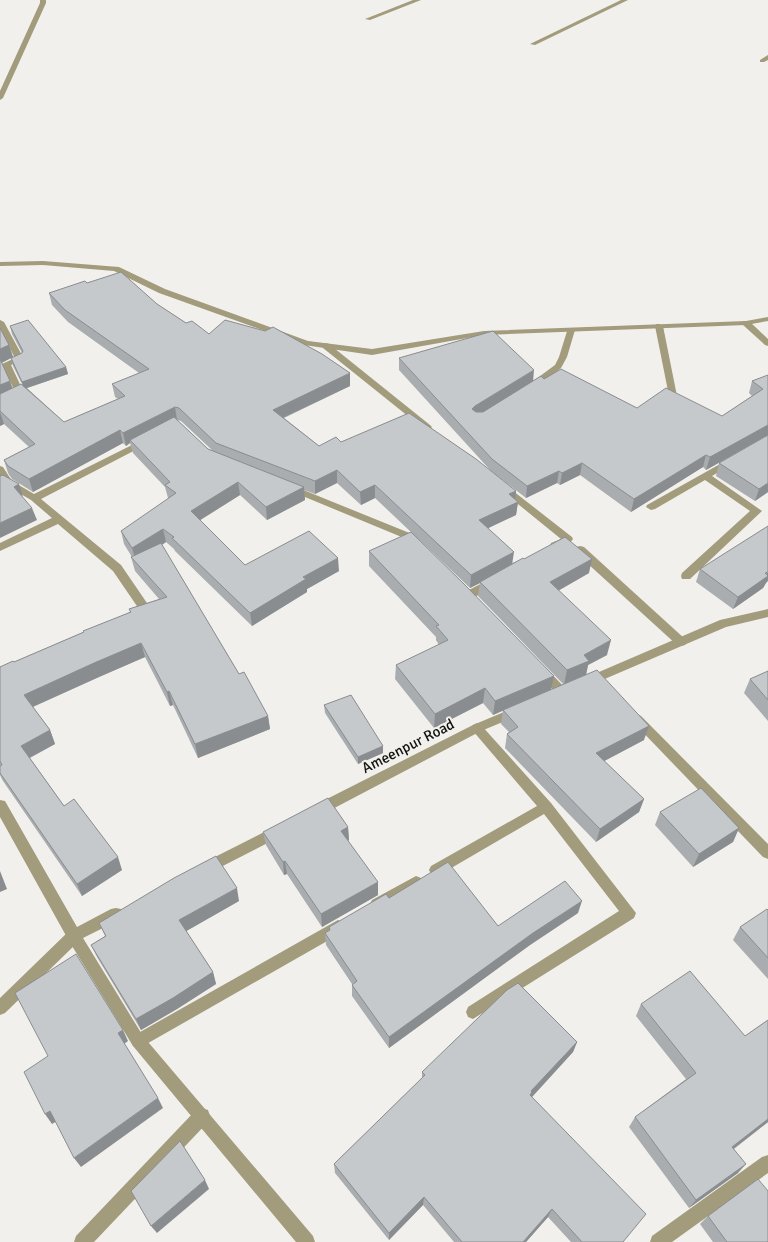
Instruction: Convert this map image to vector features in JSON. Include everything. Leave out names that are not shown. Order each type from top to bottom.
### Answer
[{"type":"street","points":[[0,98],[43,3],[43,0]]},
{"type":"street","points":[[368,19],[418,0]]},
{"type":"street","points":[[533,44],[625,0]]},
{"type":"street","points":[[762,61],[768,57]]},
{"type":"street","points":[[0,264],[43,263],[116,269],[162,291],[307,343],[372,352],[484,333],[746,323],[768,319]]},
{"type":"street","points":[[0,322],[20,359],[6,364],[21,395],[0,404]]},
{"type":"street","points":[[746,323],[768,343]]},
{"type":"street","points":[[658,326],[674,401]]},
{"type":"street","points":[[521,393],[540,382],[558,366],[563,357],[571,330]]},
{"type":"street","points":[[326,346],[438,435]]},
{"type":"street","points":[[34,498],[150,438]]},
{"type":"street","points":[[651,507],[737,458]]},
{"type":"street","points":[[0,469],[4,484],[34,498],[117,568],[145,609]]},
{"type":"street","points":[[686,576],[757,511],[705,476]]},
{"type":"street","points":[[281,484],[408,536],[425,552]]},
{"type":"street","points":[[500,485],[568,539],[681,642]]},
{"type":"street","points":[[0,547],[59,519]]},
{"type":"street","points":[[548,550],[568,539]]},
{"type":"street","points":[[469,595],[502,576]]},
{"type":"street","points":[[548,698],[724,623],[768,613]]},
{"type":"street","points":[[534,664],[562,692]]},
{"type":"street","points":[[596,677],[608,689]]},
{"type":"street","name":"Ameenpur Road","points":[[307,816],[477,728],[526,707]]},
{"type":"street","points":[[630,711],[768,853]]},
{"type":"street","points":[[473,1012],[629,913],[546,807],[477,728]]},
{"type":"street","points":[[0,805],[74,936],[138,1041],[307,1242]]},
{"type":"street","points":[[366,910],[546,807]]},
{"type":"street","points":[[194,874],[286,827]]},
{"type":"street","points":[[0,1008],[74,936],[124,910]]},
{"type":"street","points":[[138,1041],[352,918]]},
{"type":"street","points":[[82,1242],[202,1116]]},
{"type":"street","points":[[658,1242],[768,1163]]},
{"type":"building","points":[[121,272],[157,304],[186,323],[192,321],[209,334],[225,320],[265,331],[273,327],[322,354],[350,373],[273,410],[319,446],[336,437],[341,442],[409,413],[476,459],[516,491],[509,494],[518,502],[479,520],[514,552],[471,575],[375,485],[360,492],[337,470],[315,481],[216,443],[179,408],[175,407],[123,433],[120,430],[29,479],[8,466],[4,460],[35,444],[0,411],[0,394],[21,384],[64,422],[125,396],[112,384],[149,369],[65,310],[49,293],[85,281],[87,283]]},
{"type":"building","points":[[28,320],[66,367],[22,382],[11,358],[22,353],[23,351],[10,326]]},
{"type":"building","points":[[0,328],[9,345],[0,349]]},
{"type":"building","points":[[493,331],[534,370],[475,406],[472,409],[476,412],[483,412],[541,376],[544,379],[561,369],[637,408],[666,388],[722,416],[763,389],[752,381],[768,375],[768,425],[710,457],[706,455],[634,499],[582,463],[562,473],[559,471],[527,486],[492,459],[399,358]]},
{"type":"building","points":[[0,359],[10,381],[0,385]]},
{"type":"building","points":[[174,417],[208,449],[304,487],[266,507],[238,482],[191,511],[245,565],[309,531],[338,558],[303,577],[306,579],[250,613],[172,538],[174,537],[163,529],[132,548],[121,531],[176,493],[165,485],[170,482],[130,440]]},
{"type":"building","points":[[768,435],[768,483],[759,489],[719,463]]},
{"type":"building","points":[[3,475],[19,484],[14,487],[32,508],[0,523],[0,476]]},
{"type":"building","points":[[768,526],[768,572],[765,573],[768,576],[738,597],[700,569]]},
{"type":"building","points":[[411,532],[554,676],[495,701],[485,688],[435,714],[396,665],[448,640],[436,626],[439,625],[369,551]]},
{"type":"building","points":[[565,537],[592,559],[550,582],[611,640],[584,655],[589,661],[567,670],[480,582]]},
{"type":"building","points":[[161,543],[239,674],[244,672],[268,716],[195,744],[169,691],[167,692],[141,643],[24,695],[50,730],[21,746],[64,806],[74,799],[118,857],[77,884],[0,773],[0,766],[2,765],[0,761],[0,667],[131,612],[129,609],[167,597],[131,557]]},
{"type":"building","points":[[597,670],[649,726],[596,753],[644,799],[600,829],[507,734],[518,727],[503,710]]},
{"type":"building","points":[[768,671],[768,700],[750,679]]},
{"type":"building","points":[[351,695],[383,746],[358,757],[324,705]]},
{"type":"building","points":[[701,788],[739,828],[699,854],[660,812]]},
{"type":"building","points":[[328,798],[348,827],[341,831],[378,882],[321,914],[285,861],[283,862],[263,832]]},
{"type":"building","points":[[216,856],[237,888],[179,920],[213,972],[173,998],[136,1019],[91,945],[106,936],[99,923],[174,878]]},
{"type":"building","points":[[448,862],[498,926],[565,881],[582,901],[533,933],[389,1037],[352,985],[357,981],[325,933],[330,930],[329,927],[386,894],[389,898]]},
{"type":"building","points":[[767,909],[768,910],[768,958],[740,927]]},
{"type":"building","points":[[76,954],[123,1030],[118,1033],[158,1098],[74,1158],[50,1111],[45,1114],[24,1072],[48,1056],[15,993]]},
{"type":"building","points":[[690,971],[745,1036],[768,1020],[768,1119],[732,1147],[746,1164],[696,1200],[635,1117],[696,1073],[641,1004]]},
{"type":"building","points":[[518,983],[577,1042],[531,1091],[532,1092],[530,1095],[646,1214],[623,1242],[582,1242],[552,1209],[523,1242],[462,1242],[424,1197],[389,1233],[334,1164],[425,1075],[422,1072],[507,990]]},
{"type":"building","points":[[180,1141],[205,1180],[151,1226],[131,1191]]},
{"type":"building","points":[[758,1179],[768,1191],[768,1242],[727,1242],[708,1216]]}]
